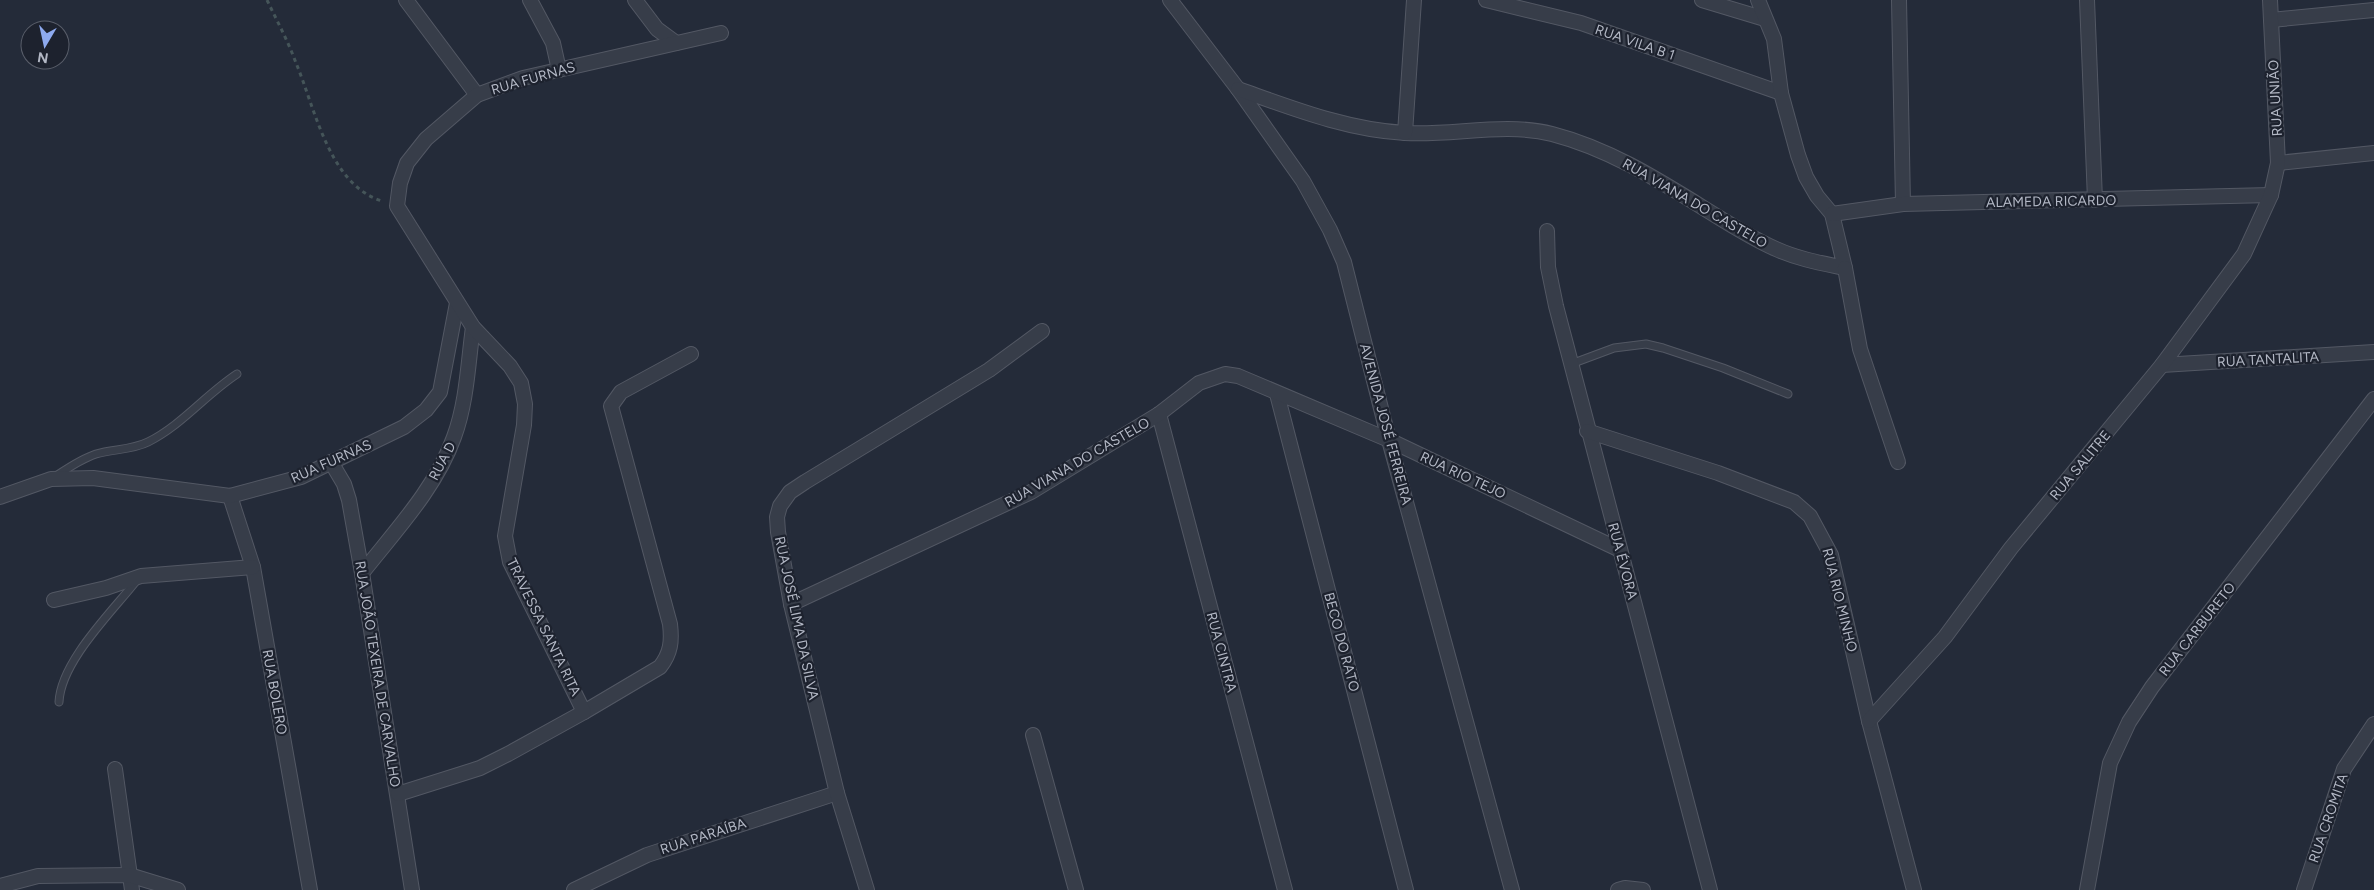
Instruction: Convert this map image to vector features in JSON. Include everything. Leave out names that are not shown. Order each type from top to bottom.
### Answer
[{"type":"street","points":[[406,0],[477,95]]},
{"type":"street","points":[[530,0],[553,43],[559,70]]},
{"type":"street","points":[[634,0],[657,29],[676,42]]},
{"type":"street","name":"AVENIDA JOSÉ FERREIRA","points":[[1170,0],[1238,89],[1303,181],[1330,230],[1344,262],[1389,440],[1512,890]]},
{"type":"street","points":[[1405,133],[1414,0]]},
{"type":"street","name":"RUA VILA B 1","points":[[1486,0],[1581,23],[1781,92]]},
{"type":"street","points":[[1702,0],[1765,19]]},
{"type":"street","points":[[1758,0],[1774,39],[1781,92],[1806,177],[1817,196],[1832,214],[1845,268],[1860,349],[1898,462]]},
{"type":"street","points":[[1899,0],[1903,204]]},
{"type":"street","points":[[2087,0],[2095,200]]},
{"type":"street","name":"RUA UNIÃO","points":[[2270,0],[2278,163],[2271,194]]},
{"type":"street","points":[[2271,20],[2374,10]]},
{"type":"street","name":"RUA FURNAS","points":[[397,206],[400,182],[407,163],[426,139],[477,95],[523,78],[721,33]]},
{"type":"street","name":"RUA VIANA DO CASTELO","points":[[1238,89],[1349,125],[1405,133],[1507,129],[1550,134],[1590,146],[1640,169],[1776,249],[1810,261],[1845,268]]},
{"type":"street","points":[[2278,163],[2374,153]]},
{"type":"street","name":"ALAMEDA RICARDO","points":[[1832,214],[1903,204],[2271,194]]},
{"type":"street","name":"RUA SALITRE","points":[[1869,721],[1945,638],[2011,548],[2162,365],[2244,254],[2271,194]]},
{"type":"street","points":[[397,206],[473,328]]},
{"type":"street","name":"RUA ÉVORA","points":[[1547,230],[1548,267],[1587,431],[1710,890]]},
{"type":"street","name":"RUA FURNAS","points":[[0,497],[51,479],[93,478],[230,496],[301,477],[404,427],[426,410],[440,392],[456,303]]},
{"type":"street","name":"RUA D","points":[[362,573],[420,499],[440,468],[454,437],[463,401],[473,328]]},
{"type":"street","name":"TRAVESSA SANTA RITA","points":[[398,794],[480,768],[584,712],[510,562],[505,536],[524,425],[525,404],[521,383],[510,366],[473,328]]},
{"type":"street","name":"RUA JOSÉ LIMA DA SILVA","points":[[867,890],[837,793],[791,604],[777,517],[780,506],[790,492],[989,370],[1042,331]]},
{"type":"street","name":"RUA TANTALITA","points":[[2162,365],[2374,352]]},
{"type":"street","points":[[584,712],[660,667],[668,657],[672,641],[670,624],[611,406],[621,392],[691,354]]},
{"type":"street","name":"RUA VIANA DO CASTELO","points":[[791,604],[1031,492],[1159,414],[1199,383],[1225,374],[1238,376],[1277,394]]},
{"type":"street","name":"RUA RIO TEJO","points":[[1277,394],[1389,440],[1620,550]]},
{"type":"street","name":"BECO DO RATO","points":[[1277,394],[1406,890]]},
{"type":"street","name":"RUA CARBURETO","points":[[2087,890],[2110,763],[2128,722],[2152,687],[2374,399]]},
{"type":"street","name":"RUA CINTRA","points":[[1159,414],[1285,890]]},
{"type":"street","name":"RUA RIO MINHO","points":[[1587,431],[1794,502],[1810,516],[1831,555],[1869,721],[1913,889]]},
{"type":"street","name":"RUA JOÃO TEXEIRA DE CARVALHO","points":[[331,462],[344,484],[362,573],[412,890]]},
{"type":"street","name":"RUA BOLERO","points":[[230,496],[253,567],[310,890]]},
{"type":"street","points":[[54,600],[106,588],[141,576],[253,567]]},
{"type":"street","name":"RUA CROMITA","points":[[2304,890],[2344,769],[2374,724]]},
{"type":"street","points":[[1033,735],[1076,890]]},
{"type":"street","points":[[115,769],[132,890]]},
{"type":"street","name":"RUA PARAÍBA","points":[[574,890],[646,855],[837,793]]},
{"type":"street","points":[[0,886],[38,876],[129,875],[178,890]]},
{"type":"street","points":[[1618,890],[1625,888],[1643,890]]},
{"type":"lane","points":[[1571,364],[1614,348],[1646,344],[1664,348],[1723,368],[1788,394]]},
{"type":"lane","points":[[51,479],[76,463],[96,454],[146,444],[167,432],[217,387],[236,374]]},
{"type":"lane","points":[[59,702],[60,690],[69,666],[141,576]]},
{"type":"path","points":[[267,0],[296,62],[332,153],[348,179],[372,198],[397,206]]}]
